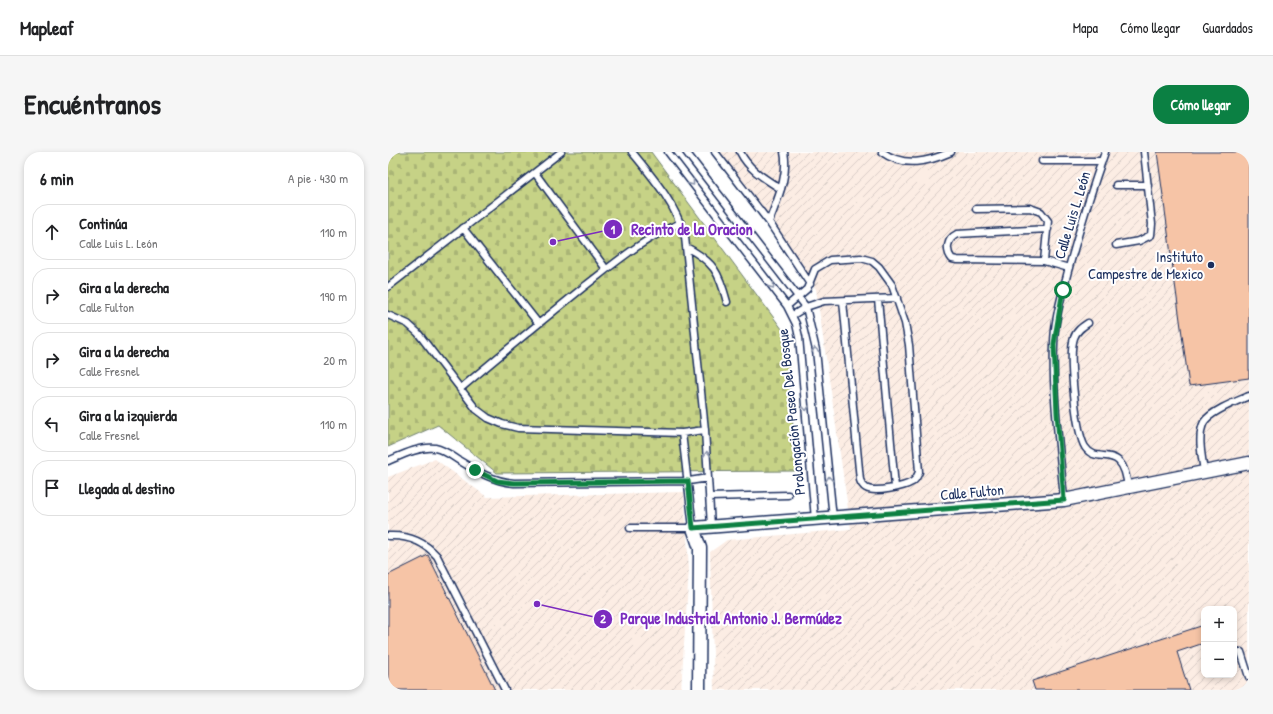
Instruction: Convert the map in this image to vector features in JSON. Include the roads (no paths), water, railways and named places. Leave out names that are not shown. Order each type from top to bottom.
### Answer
[{"type":"street","name":"Calle Fulton","points":[[693,528],[1064,500],[1249,463]]},
{"type":"street","points":[[700,548],[711,526]]},
{"type":"street","points":[[693,528],[700,548],[699,690]]},
{"type":"lane","points":[[388,287],[561,152]]},
{"type":"lane","points":[[632,152],[666,193],[681,223],[686,247],[705,430],[711,526]]},
{"type":"lane","name":"Prolongación Paseo Del Bosque","points":[[668,152],[793,315],[799,337],[801,354],[815,519]]},
{"type":"lane","name":"Prolongación Paseo Del Bosque","points":[[686,152],[806,307],[816,350],[834,518]]},
{"type":"lane","points":[[715,152],[769,222],[810,284]]},
{"type":"lane","points":[[740,152],[745,162],[755,172],[781,189]]},
{"type":"lane","points":[[769,222],[781,189],[786,161],[784,152]]},
{"type":"lane","points":[[882,152],[900,161],[915,163],[951,152]]},
{"type":"lane","name":"Calle Luis L. León","points":[[1064,500],[1057,413],[1054,344],[1057,320],[1069,268],[1084,214],[1105,152]]},
{"type":"lane","points":[[1116,245],[1140,241],[1151,235],[1152,224],[1144,152]]},
{"type":"lane","points":[[1042,161],[1102,161]]},
{"type":"lane","points":[[535,173],[606,269]]},
{"type":"lane","points":[[1116,185],[1148,185]]},
{"type":"lane","points":[[976,209],[1036,210],[1045,216],[1048,221],[1048,229],[1044,261]]},
{"type":"lane","points":[[460,389],[538,323],[606,269],[657,233],[681,223]]},
{"type":"lane","points":[[462,228],[538,323]]},
{"type":"lane","points":[[1048,229],[964,233],[954,236],[948,243],[949,255],[952,259],[957,260],[1044,261],[1069,268]]},
{"type":"lane","points":[[686,247],[710,262],[721,280],[727,302]]},
{"type":"lane","points":[[787,306],[799,298],[810,284],[815,270],[830,260],[861,258],[872,261],[879,267],[892,285],[897,298],[909,345],[919,472],[916,479],[911,483],[873,490],[865,488],[860,480],[843,301]]},
{"type":"lane","points":[[793,315],[806,307],[824,301],[897,298]]},
{"type":"lane","points":[[878,299],[895,487]]},
{"type":"lane","points":[[388,315],[408,324],[418,333],[476,409],[488,418],[502,424],[518,428],[682,433],[705,430]]},
{"type":"lane","points":[[1088,323],[1076,333],[1072,348],[1073,380],[1081,433],[1086,448],[1090,452],[1113,458],[1123,465],[1126,471],[1128,488]]},
{"type":"lane","points":[[1204,472],[1201,432],[1203,423],[1220,410],[1249,396]]},
{"type":"lane","points":[[630,528],[693,528],[682,433]]},
{"type":"lane","points":[[388,461],[413,451],[434,448],[444,451],[475,470],[497,481],[522,483],[688,481],[708,478]]},
{"type":"lane","points":[[709,497],[788,495]]},
{"type":"lane","points":[[388,536],[419,541],[429,546],[437,556],[505,690]]},
{"type":"lane","points":[[1241,652],[1249,677]]},
{"type":"place","name":"Recinto de la Oracion","points":[[553,242]]},
{"type":"place","name":"Instituto Campestre de Mexico","points":[[1211,265]]},
{"type":"place","name":"Parque Industrial Antonio J. Bermúdez","points":[[537,604]]}]
